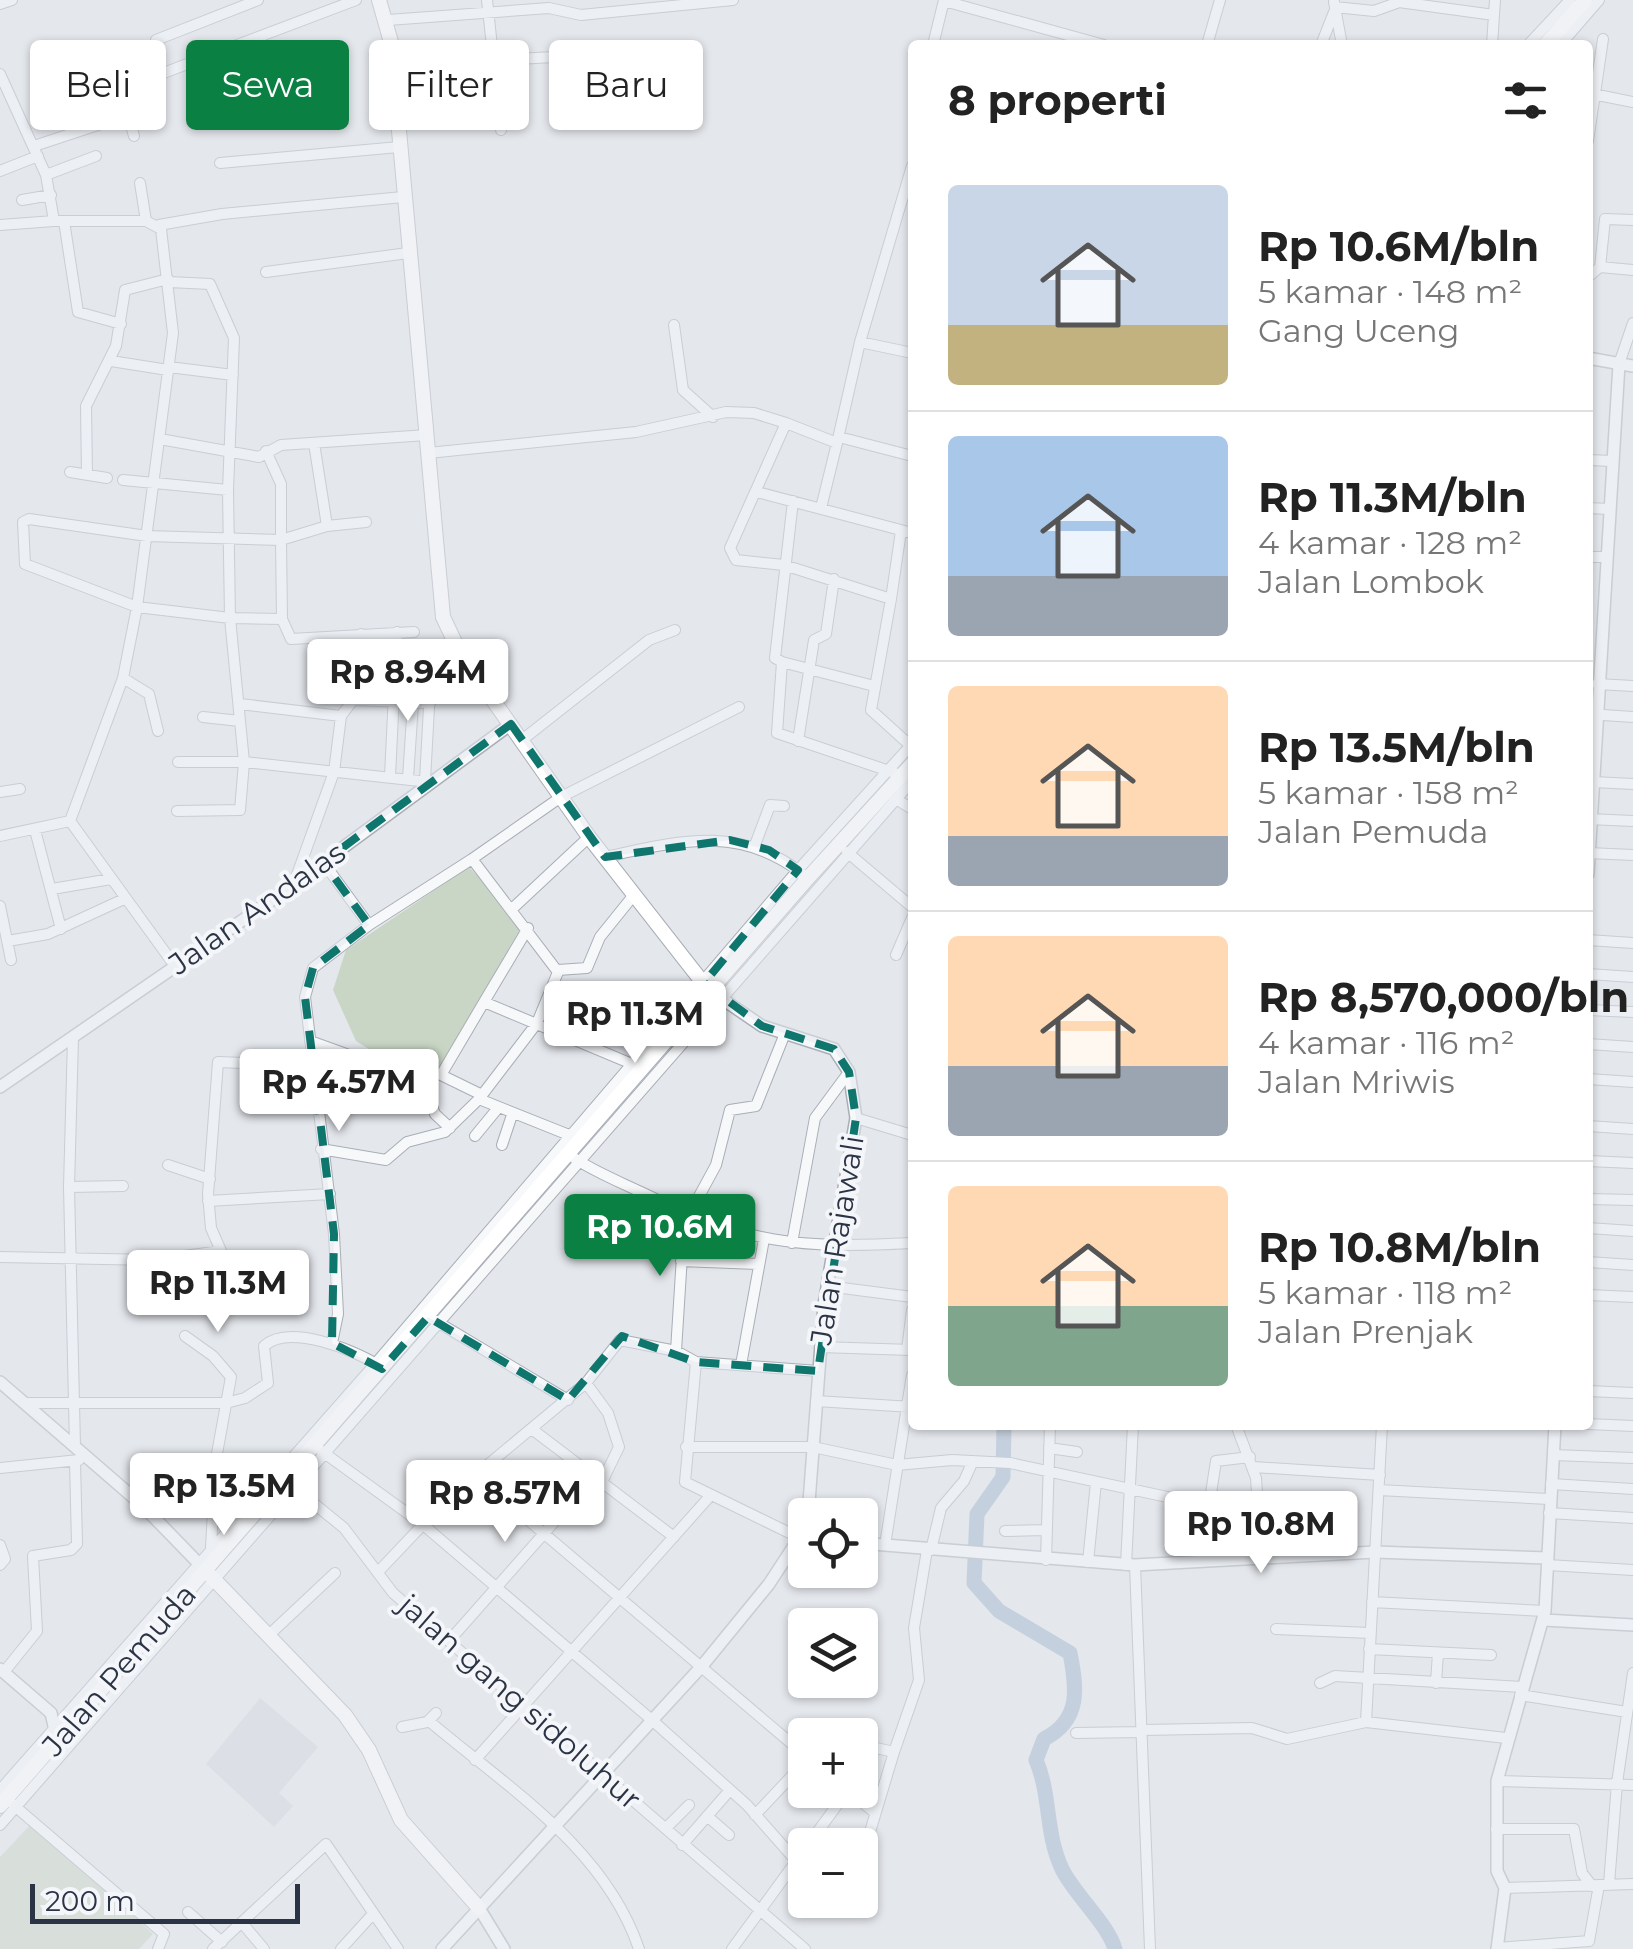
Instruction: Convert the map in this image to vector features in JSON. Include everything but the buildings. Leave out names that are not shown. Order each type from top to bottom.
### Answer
[{"type":"main road","points":[[379,0],[388,20],[390,40]]},
{"type":"main road","points":[[1549,40],[1585,0]]},
{"type":"main road","points":[[399,130],[439,607],[460,653],[589,837],[712,990]]},
{"type":"main road","name":"Jalan Pemuda","points":[[5,1800],[62,1722],[321,1450],[379,1366],[433,1319],[574,1157],[803,874],[901,776]]},
{"type":"main road","points":[[206,1571],[354,1726],[401,1820],[479,1908]]},
{"type":"street","points":[[0,4],[12,0]]},
{"type":"street","points":[[156,40],[258,0]]},
{"type":"street","points":[[166,73],[356,0]]},
{"type":"street","points":[[487,0],[490,40]]},
{"type":"street","points":[[388,20],[552,10],[581,16],[733,0]]},
{"type":"street","points":[[934,40],[944,0],[1086,40]]},
{"type":"street","points":[[1208,40],[1220,0]]},
{"type":"street","points":[[1492,40],[1496,0]]},
{"type":"street","points":[[1533,40],[1570,0]]},
{"type":"street","points":[[1564,40],[1599,0]]},
{"type":"street","points":[[1334,6],[1374,10],[1401,1],[1494,15]]},
{"type":"street","points":[[1323,40],[1334,6]]},
{"type":"street","points":[[1334,6],[1341,40]]},
{"type":"street","points":[[1593,85],[1603,39]]},
{"type":"street","points":[[0,74],[46,175],[78,312],[122,324]]},
{"type":"street","points":[[1593,94],[1633,102]]},
{"type":"street","points":[[0,171],[36,151],[90,130]]},
{"type":"street","points":[[132,130],[134,136]]},
{"type":"street","points":[[220,163],[400,147]]},
{"type":"street","points":[[46,175],[96,156]]},
{"type":"street","points":[[821,508],[860,342],[908,180]]},
{"type":"street","points":[[140,183],[146,220]]},
{"type":"street","points":[[22,200],[50,195]]},
{"type":"street","points":[[0,224],[146,220],[159,225],[222,214],[402,198]]},
{"type":"street","points":[[1593,273],[1600,267],[1606,218],[1633,220]]},
{"type":"street","points":[[70,821],[120,685],[138,606],[173,330],[159,225]]},
{"type":"street","points":[[266,272],[408,253]]},
{"type":"street","points":[[1600,267],[1633,270]]},
{"type":"street","points":[[87,474],[86,406],[111,361],[122,324],[125,290],[168,280],[206,282],[213,288],[234,338],[228,454],[230,618],[244,762],[240,810],[177,812]]},
{"type":"street","points":[[1593,704],[1613,461],[1633,323]]},
{"type":"street","points":[[674,325],[683,390],[713,417]]},
{"type":"street","points":[[860,342],[908,352]]},
{"type":"street","points":[[1593,359],[1626,365]]},
{"type":"street","points":[[111,361],[233,374]]},
{"type":"street","points":[[428,452],[680,426],[744,412],[838,440],[908,455]]},
{"type":"street","points":[[786,424],[732,538],[731,554],[736,560],[784,565],[891,598]]},
{"type":"street","points":[[160,439],[228,454],[262,456],[314,444],[426,436]]},
{"type":"street","points":[[314,444],[327,526]]},
{"type":"street","points":[[266,452],[280,484],[282,620],[291,639],[414,632]]},
{"type":"street","points":[[1593,460],[1613,461]]},
{"type":"street","points":[[70,472],[107,478]]},
{"type":"street","points":[[123,480],[228,490]]},
{"type":"street","points":[[756,492],[907,532],[871,710],[908,742]]},
{"type":"street","points":[[793,500],[775,658],[874,686]]},
{"type":"street","points":[[1593,508],[1610,508]]},
{"type":"street","points":[[282,620],[230,618],[138,606],[25,564],[23,522],[36,519],[147,536],[281,540],[327,526],[366,522]]},
{"type":"street","points":[[1593,557],[1606,558]]},
{"type":"street","points":[[798,740],[814,640],[826,634],[834,579]]},
{"type":"street","points":[[522,740],[649,640],[675,630]]},
{"type":"street","points":[[390,776],[397,632]]},
{"type":"street","points":[[360,700],[361,634]]},
{"type":"street","points":[[211,1548],[263,1507],[658,1034],[712,990],[847,852],[857,820],[884,812],[896,799],[901,776],[776,730],[782,662]]},
{"type":"street","points":[[178,762],[244,762],[427,781],[431,671]]},
{"type":"street","points":[[1597,684],[1633,686]]},
{"type":"street","points":[[120,685],[149,694],[158,731]]},
{"type":"street","points":[[294,883],[334,772],[341,716],[348,702],[430,703]]},
{"type":"street","points":[[408,778],[412,702]]},
{"type":"street","points":[[240,704],[341,716]]},
{"type":"street","points":[[332,1344],[338,1314],[330,1194],[320,1149],[310,1056],[308,977],[324,957],[562,797],[739,707]]},
{"type":"street","points":[[1593,714],[1633,717]]},
{"type":"street","points":[[204,717],[240,721]]},
{"type":"street","name":"Jalan Andalas","points":[[0,1087],[231,929],[427,781],[510,724]]},
{"type":"street","points":[[1593,782],[1633,784]]},
{"type":"street","points":[[0,792],[20,788]]},
{"type":"street","points":[[896,799],[908,806]]},
{"type":"street","points":[[755,845],[770,805],[784,806]]},
{"type":"street","points":[[1593,819],[1633,821]]},
{"type":"street","points":[[0,836],[70,821]]},
{"type":"street","points":[[70,821],[175,966]]},
{"type":"street","points":[[36,830],[61,929]]},
{"type":"street","points":[[513,908],[589,837]]},
{"type":"street","points":[[605,857],[658,846],[720,840],[755,845],[803,874]]},
{"type":"street","points":[[847,852],[908,905]]},
{"type":"street","points":[[1593,852],[1633,855]]},
{"type":"street","points":[[472,860],[558,970]]},
{"type":"street","points":[[323,862],[370,925]]},
{"type":"street","points":[[52,890],[111,879]]},
{"type":"street","points":[[558,970],[586,968],[600,937],[633,896]]},
{"type":"street","points":[[8,941],[61,929],[124,899]]},
{"type":"street","points":[[0,906],[11,960]]},
{"type":"street","points":[[896,955],[908,927]]},
{"type":"street","points":[[528,928],[441,1072],[498,1108],[569,1136]]},
{"type":"street","points":[[1593,940],[1633,943]]},
{"type":"street","points":[[320,1149],[386,1160],[407,1142],[450,1128],[480,1097],[537,1024],[558,970]]},
{"type":"street","points":[[1593,974],[1633,977]]},
{"type":"street","points":[[552,986],[658,1034]]},
{"type":"street","points":[[712,990],[742,1016],[784,1036],[834,1049],[849,1072],[815,1118],[792,1244]]},
{"type":"street","points":[[484,1002],[632,1064]]},
{"type":"street","points":[[1593,1010],[1633,1012]]},
{"type":"street","points":[[676,1351],[687,1214],[716,1166],[730,1110],[756,1106],[784,1036]]},
{"type":"street","points":[[73,1038],[68,1187],[75,1446],[81,1460],[206,1571]]},
{"type":"street","points":[[310,1041],[404,1075],[426,1092],[434,1114],[450,1128]]},
{"type":"street","points":[[1593,1044],[1633,1047]]},
{"type":"street","points":[[297,1064],[310,1056]]},
{"type":"street","points":[[0,1257],[149,1260],[221,1251],[210,1228],[208,1201],[218,1062],[297,1064],[314,1074]]},
{"type":"street","name":"Jalan Rajawali","points":[[809,1498],[827,1286],[856,1118],[849,1072]]},
{"type":"street","points":[[1593,1079],[1633,1082]]},
{"type":"street","points":[[475,1136],[498,1108]]},
{"type":"street","points":[[502,1145],[512,1115]]},
{"type":"street","points":[[856,1118],[908,1134]]},
{"type":"street","points":[[1593,1126],[1633,1128]]},
{"type":"street","points":[[574,1157],[687,1214],[764,1239],[833,1248],[908,1242]]},
{"type":"street","points":[[1593,1160],[1633,1163]]},
{"type":"street","points":[[168,1165],[210,1180]]},
{"type":"street","points":[[68,1187],[122,1186]]},
{"type":"street","points":[[208,1201],[330,1194]]},
{"type":"street","points":[[1593,1198],[1633,1200]]},
{"type":"street","points":[[1593,1228],[1633,1231]]},
{"type":"street","points":[[741,1365],[764,1239]]},
{"type":"street","points":[[646,1249],[758,1264]]},
{"type":"street","points":[[1593,1262],[1633,1265]]},
{"type":"street","points":[[827,1286],[908,1296]]},
{"type":"street","points":[[1593,1295],[1633,1297]]},
{"type":"street","points":[[568,1400],[433,1319],[321,1450],[421,1523],[653,1721],[730,1790],[788,1854]]},
{"type":"street","points":[[0,1825],[5,1800],[206,1571],[211,1548],[220,1403],[231,1380],[224,1366],[186,1336]]},
{"type":"street","points":[[29,1403],[220,1403],[268,1383],[266,1342],[296,1338],[332,1344],[379,1366]]},
{"type":"street","points":[[378,1572],[421,1523],[568,1400],[613,1349],[628,1338],[676,1351],[696,1362],[818,1371]]},
{"type":"street","points":[[820,1347],[908,1350]]},
{"type":"street","points":[[696,1362],[685,1482],[788,1528]]},
{"type":"street","points":[[0,1382],[75,1446]]},
{"type":"street","points":[[449,1641],[542,1532],[597,1481],[619,1447],[608,1413],[586,1383]]},
{"type":"street","points":[[1593,1391],[1633,1394]]},
{"type":"street","points":[[816,1401],[908,1407]]},
{"type":"street","points":[[885,1545],[908,1419]]},
{"type":"street","points":[[1593,1424],[1633,1426]]},
{"type":"street","points":[[533,1430],[674,1538]]},
{"type":"street","points":[[1046,1560],[1050,1430]]},
{"type":"street","points":[[1132,1430],[1131,1565],[1150,1949]]},
{"type":"street","points":[[1238,1430],[1252,1462],[1260,1517],[1260,1555]]},
{"type":"street","points":[[1366,1722],[1382,1430]]},
{"type":"street","points":[[1554,1430],[1545,1615],[1506,1738],[1497,1781],[1496,1872],[1505,1888],[1497,1948],[1589,1941],[1633,1673]]},
{"type":"street","points":[[686,1446],[813,1447],[897,1465],[1010,1463],[1260,1517]]},
{"type":"street","points":[[1049,1448],[1077,1452]]},
{"type":"street","points":[[1553,1455],[1633,1458]]},
{"type":"street","points":[[0,1468],[81,1460]]},
{"type":"street","points":[[62,1722],[2,1670],[37,1631],[33,1556],[71,1550],[77,1544],[81,1460]]},
{"type":"street","points":[[868,1828],[919,1680],[914,1628],[929,1550],[941,1508],[964,1481],[973,1461]]},
{"type":"street","points":[[1209,1506],[1216,1461],[1380,1475]]},
{"type":"street","points":[[474,1475],[702,1666],[788,1744]]},
{"type":"street","points":[[1088,1562],[1096,1482]]},
{"type":"street","name":"jalan gang sidoluhur","points":[[290,1484],[344,1528],[393,1593],[805,1949]]},
{"type":"street","points":[[1551,1484],[1633,1489]]},
{"type":"street","points":[[1379,1490],[1550,1499]]},
{"type":"street","points":[[475,1760],[710,1496]]},
{"type":"street","points":[[1549,1513],[1633,1518]]},
{"type":"street","points":[[1005,1531],[1046,1530]]},
{"type":"street","points":[[878,1544],[1131,1565],[1260,1555],[1375,1552],[1633,1570]]},
{"type":"street","points":[[0,1545],[5,1559],[0,1565]]},
{"type":"street","points":[[442,1949],[702,1666],[788,1556]]},
{"type":"street","points":[[270,1634],[335,1574]]},
{"type":"street","points":[[1372,1602],[1633,1624]]},
{"type":"street","points":[[1276,1630],[1370,1633]]},
{"type":"street","points":[[1369,1650],[1491,1655]]},
{"type":"street","points":[[1436,1683],[1438,1652]]},
{"type":"street","points":[[1320,1683],[1335,1676],[1521,1691],[1627,1712]]},
{"type":"street","points":[[402,1728],[427,1720],[557,1828],[620,1901],[640,1949]]},
{"type":"street","points":[[1076,1734],[1252,1728],[1287,1739],[1366,1722],[1506,1738]]},
{"type":"street","points":[[878,1748],[894,1752]]},
{"type":"street","points":[[755,1815],[788,1778]]},
{"type":"street","points":[[1497,1781],[1633,1785]]},
{"type":"street","points":[[682,1845],[730,1790]]},
{"type":"street","points":[[5,1800],[164,1934],[158,1949]]},
{"type":"street","points":[[666,1828],[689,1804]]},
{"type":"street","points":[[867,1808],[872,1812]]},
{"type":"street","points":[[707,1816],[729,1835]]},
{"type":"street","points":[[1496,1829],[1574,1828],[1582,1873],[1600,1885]]},
{"type":"street","points":[[188,1912],[217,1945],[326,1844],[371,1916],[398,1949]]},
{"type":"street","points":[[732,1949],[788,1872]]},
{"type":"street","points":[[1505,1888],[1633,1884]]},
{"type":"street","points":[[479,1908],[504,1949]]},
{"type":"street","points":[[341,1949],[371,1916]]},
{"type":"street","points":[[243,1924],[264,1949]]},
{"type":"highlighted area","points":[[511,724],[605,857],[730,840],[769,850],[798,870],[704,983],[762,1026],[834,1049],[849,1072],[856,1118],[818,1371],[696,1362],[622,1336],[568,1400],[428,1317],[382,1369],[332,1343],[334,1234],[305,997],[313,968],[369,925],[323,862]]},
{"type":"shaded area","points":[[260,1698],[318,1747],[279,1793],[293,1806],[274,1827],[206,1764]]},
{"type":"green space","points":[[469,867],[528,928],[444,1075],[372,1051],[356,1041],[333,990],[346,950]]},
{"type":"green space","points":[[32,1823],[153,1934],[139,1949],[0,1949],[0,1857]]},
{"type":"waterway","points":[[1004,1430],[1003,1477],[977,1514],[974,1583],[999,1611],[1070,1653],[1074,1702],[1065,1723],[1044,1739],[1036,1760],[1062,1869],[1115,1949]]}]
